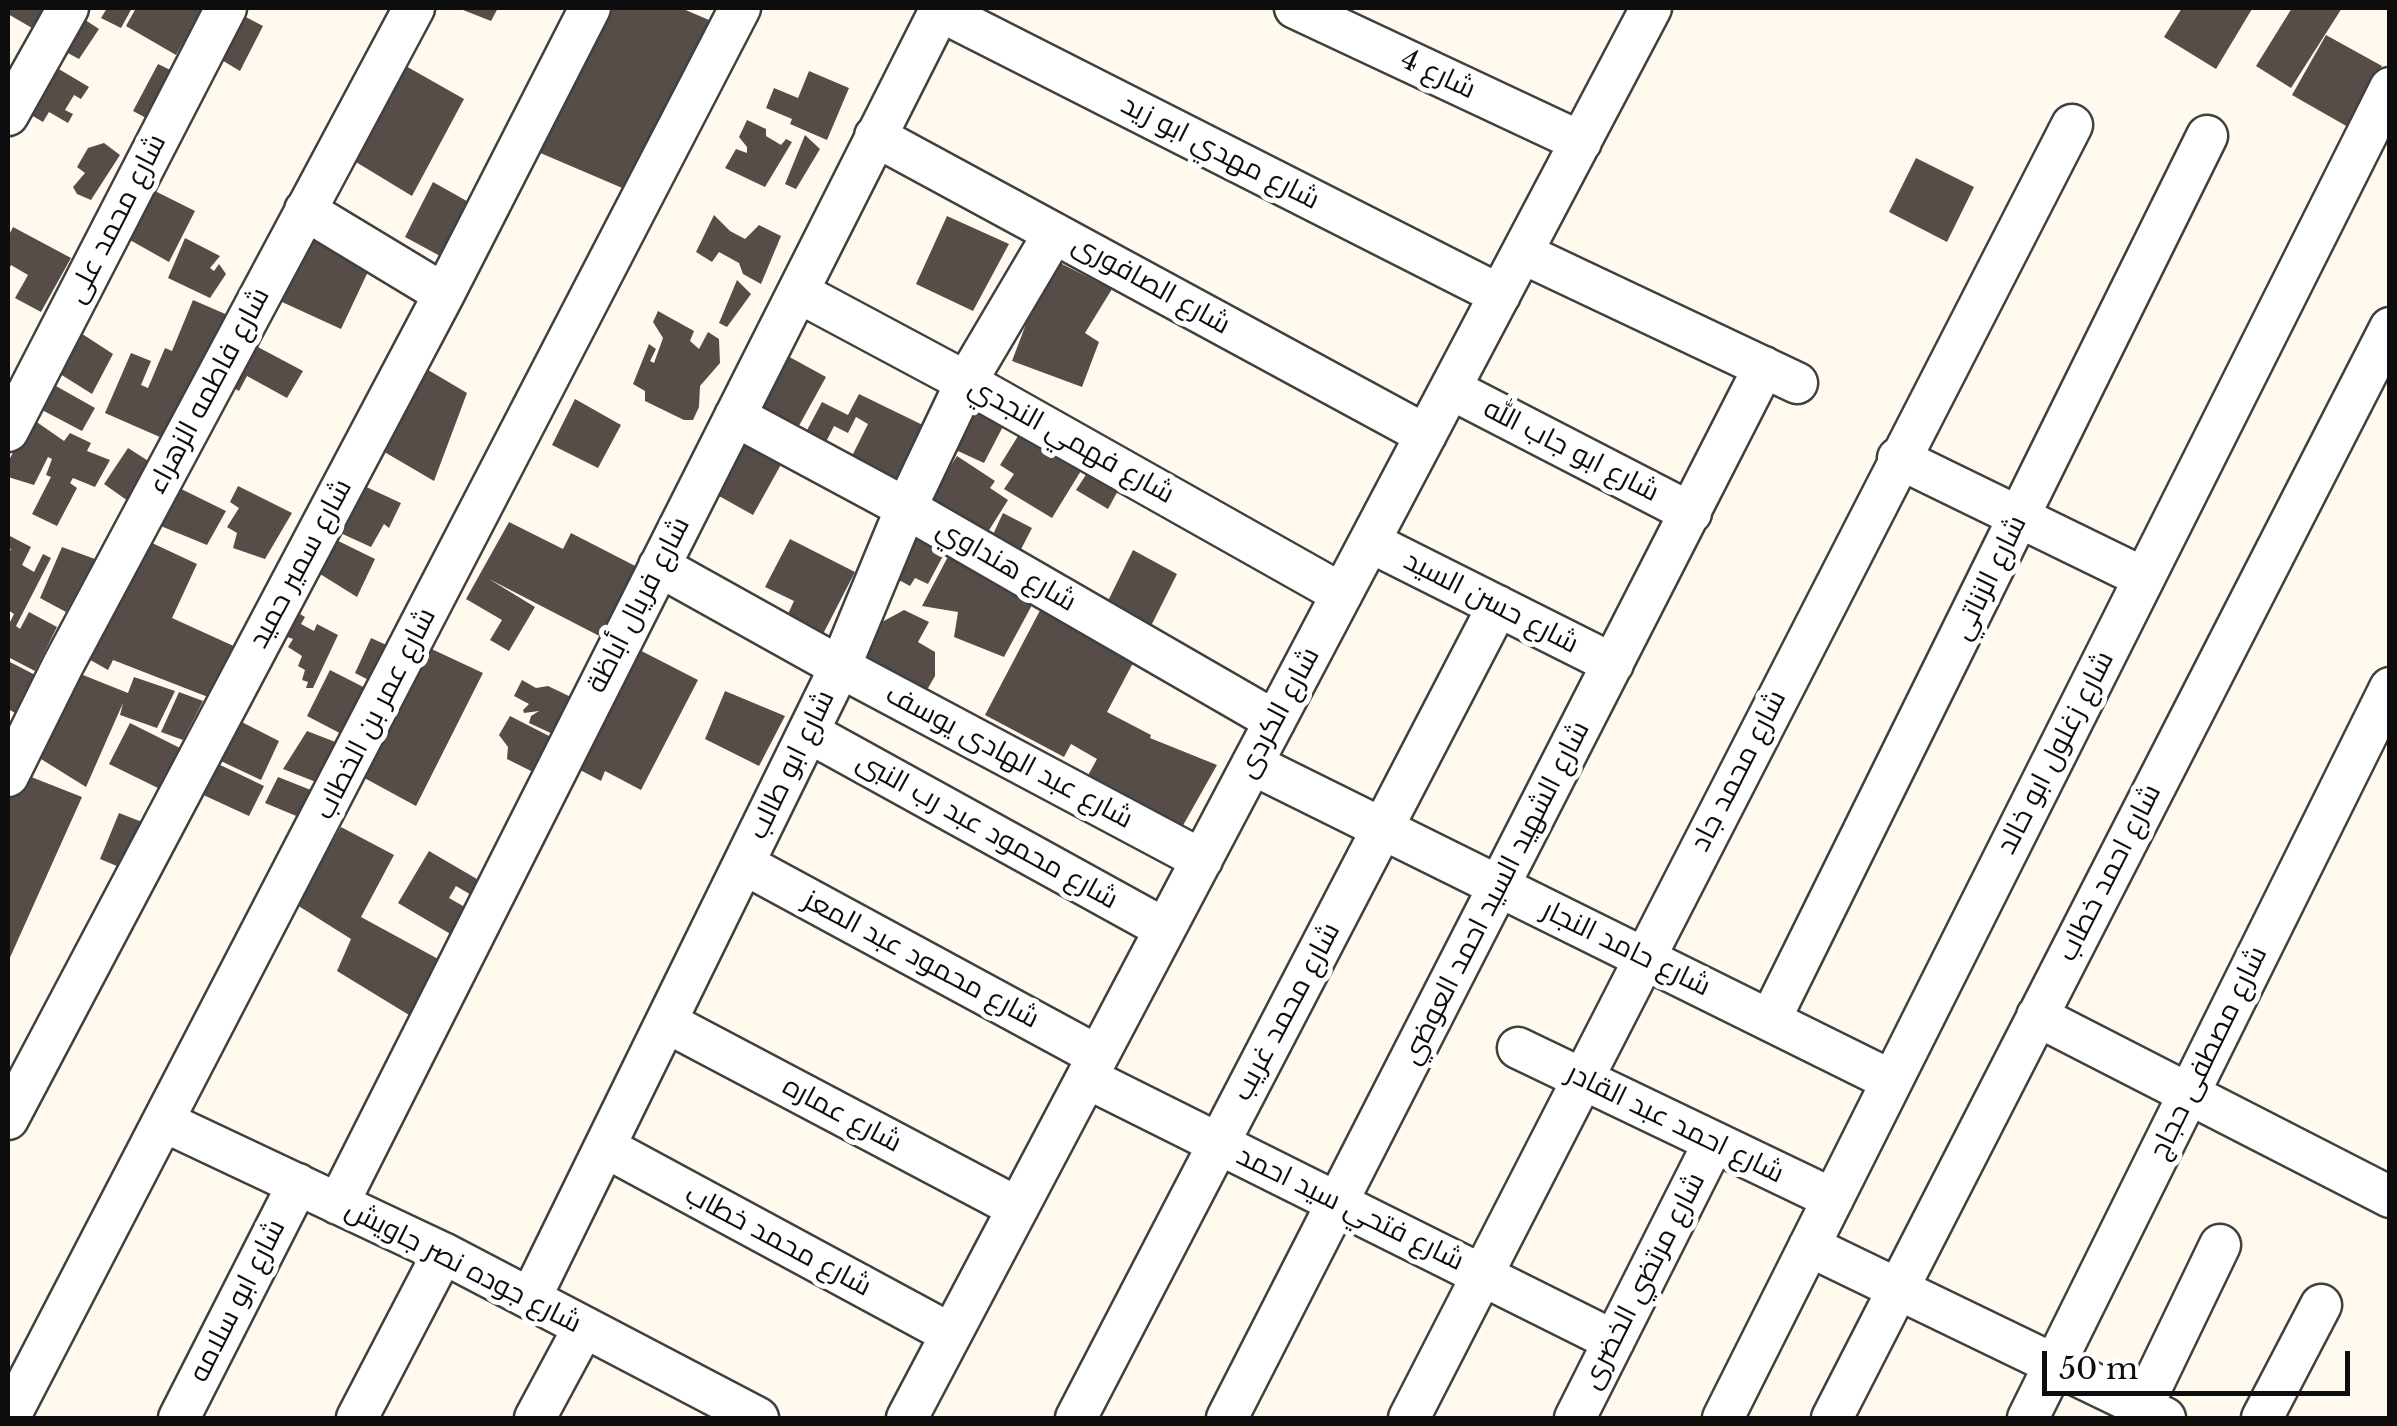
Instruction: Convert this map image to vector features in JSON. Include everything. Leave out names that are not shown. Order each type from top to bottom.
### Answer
[{"type":"street","points":[[8,115],[68,8]]},
{"type":"street","name":"شارع محمد على","points":[[8,431],[226,8]]},
{"type":"street","name":"شارع فاطمه الزهراء","points":[[8,776],[54,682],[414,8]]},
{"type":"street","name":"شارع سمير حميد","points":[[8,1118],[444,294],[590,8]]},
{"type":"street","name":"شارع عمر بن الخطاب","points":[[9,1418],[740,8]]},
{"type":"street","name":"شارع 4","points":[[1294,8],[1580,142]]},
{"type":"street","name":"شارع الكردى","points":[[907,1418],[1651,8]]},
{"type":"street","name":"شارع فريال أباظة","points":[[338,1204],[941,9]]},
{"type":"street","name":"شارع مهدي ابو زيد","points":[[941,9],[1500,295]]},
{"type":"street","name":"شارع زغلول ابو خالد","points":[[1723,1418],[2390,88]]},
{"type":"street","name":"شارع محمد جاد","points":[[1408,1418],[2072,124]]},
{"type":"street","name":"شارع الصافورى","points":[[876,136],[1426,435]]},
{"type":"street","name":"شارع الزناتي","points":[[1770,1020],[2207,136]]},
{"type":"street","points":[[305,210],[444,294]]},
{"type":"street","name":"شارع ابو طالب","points":[[531,1298],[840,667],[906,508],[966,382],[1054,233]]},
{"type":"street","name":"شارع الشهيد السيد احمد العوضي","points":[[1226,1418],[1691,513],[1781,375],[1522,252]]},
{"type":"street","name":"شارع فهمي النجدي","points":[[798,292],[1342,594]]},
{"type":"street","name":"شارع احمد خطاب","points":[[1832,1418],[2390,328]]},
{"type":"street","name":"شارع ابو جاب الله","points":[[1451,389],[1691,513]]},
{"type":"street","name":"شارع هنداوي","points":[[734,416],[906,508],[1275,721]]},
{"type":"street","points":[[1898,458],[2144,578]]},
{"type":"street","name":"شارع حسن السيد","points":[[1370,542],[1613,664]]},
{"type":"street","name":"شارع عبد الهادى يوسف","points":[[659,566],[1202,860]]},
{"type":"street","name":"شارع محمد غريب","points":[[1076,1418],[1498,606]]},
{"type":"street","name":"شارع مصطفى حجاج","points":[[2028,1418],[2390,688]]},
{"type":"street","name":"شارع محمود عبد رب النبى","points":[[808,732],[1166,929]]},
{"type":"street","name":"شارع حامد النجار","points":[[1252,764],[1892,1081]]},
{"type":"street","name":"شارع محمود عبد المعز","points":[[744,864],[1092,1067]]},
{"type":"street","points":[[2037,1016],[2390,1196]]},
{"type":"street","name":"شارع عماره","points":[[666,1022],[1018,1208]]},
{"type":"street","name":"شارع احمد عبد القادر","points":[[1518,1048],[1833,1199]]},
{"type":"street","name":"شارع فتحي سيد احمد","points":[[1092,1067],[1218,1144],[1614,1341]]},
{"type":"street","name":"شارع جوده نصر جاويش","points":[[165,1122],[443,1253],[741,1415]]},
{"type":"street","name":"شارع مرتضي الخضرى","points":[[1576,1418],[1713,1144]]},
{"type":"street","name":"شارع محمد خطاب","points":[[605,1147],[952,1334]]},
{"type":"street","name":"شارع ابو سلامه","points":[[179,1418],[298,1184]]},
{"type":"street","points":[[1809,1246],[2153,1413],[2220,1245]]},
{"type":"street","points":[[356,1418],[443,1253]]},
{"type":"street","points":[[2262,1418],[2321,1304]]},
{"type":"street","points":[[535,1418],[584,1327]]},
{"type":"building","points":[[8,8],[44,8],[32,28],[8,14]]},
{"type":"building","points":[[107,8],[132,8],[121,28],[101,18]]},
{"type":"building","points":[[136,8],[204,8],[176,55],[126,26]]},
{"type":"building","points":[[458,8],[498,8],[491,21]]},
{"type":"building","points":[[607,8],[681,8],[723,26],[634,193],[538,152]]},
{"type":"building","points":[[2182,8],[2252,9],[2216,69],[2164,37]]},
{"type":"building","points":[[2292,8],[2342,8],[2291,88],[2256,66]]},
{"type":"building","points":[[70,10],[99,29],[79,59],[51,44]]},
{"type":"building","points":[[240,14],[263,26],[240,71],[215,56]]},
{"type":"building","points":[[2326,35],[2382,66],[2348,127],[2292,95]]},
{"type":"building","points":[[42,59],[89,87],[81,99],[74,95],[65,110],[73,114],[68,123],[49,112],[43,122],[14,105]]},
{"type":"building","points":[[158,64],[185,77],[161,126],[133,111]]},
{"type":"building","points":[[404,65],[464,99],[412,196],[351,159]]},
{"type":"building","points":[[809,71],[849,88],[827,140],[790,124],[792,119],[766,108],[774,88],[798,98]]},
{"type":"building","points":[[747,120],[766,129],[766,136],[781,145],[786,139],[792,142],[765,187],[725,168],[736,149],[747,153],[739,137]]},
{"type":"building","points":[[805,135],[820,149],[796,189],[785,184]]},
{"type":"building","points":[[104,143],[120,155],[91,200],[77,194],[73,187],[85,173],[77,167],[88,148]]},
{"type":"building","points":[[1916,158],[1974,187],[1947,242],[1889,212]]},
{"type":"building","points":[[433,182],[481,209],[453,263],[405,237]]},
{"type":"building","points":[[139,183],[195,211],[169,262],[114,231]]},
{"type":"building","points":[[714,215],[745,239],[759,225],[781,236],[761,284],[743,274],[739,263],[719,252],[712,262],[696,252]]},
{"type":"building","points":[[947,216],[1009,244],[973,311],[916,284]]},
{"type":"building","points":[[13,227],[71,258],[41,312],[15,298],[28,275],[11,265],[8,271],[8,237]]},
{"type":"building","points":[[317,227],[373,261],[341,329],[282,302]]},
{"type":"building","points":[[185,238],[220,256],[210,268],[214,271],[219,264],[226,274],[210,298],[168,278]]},
{"type":"building","points":[[1058,262],[1112,289],[1085,333],[1099,342],[1082,387],[1012,361],[1035,300]]},
{"type":"building","points":[[737,280],[751,294],[727,327],[719,323]]},
{"type":"building","points":[[193,300],[230,316],[169,441],[105,413],[131,353],[151,361],[141,385],[148,388],[165,348],[172,351]]},
{"type":"building","points":[[658,311],[694,331],[690,341],[699,349],[708,332],[719,339],[720,363],[700,386],[699,407],[693,420],[684,420],[645,401],[645,391],[633,384],[649,344],[656,349],[650,361],[654,363],[663,338],[653,322]]},
{"type":"building","points":[[70,326],[113,354],[92,394],[49,367]]},
{"type":"building","points":[[241,338],[303,371],[287,398],[247,376],[239,391],[219,379]]},
{"type":"building","points":[[775,349],[826,377],[790,442],[738,414]]},
{"type":"building","points":[[413,361],[467,393],[434,481],[369,443]]},
{"type":"building","points":[[56,386],[95,408],[82,431],[42,410]]},
{"type":"building","points":[[971,391],[1011,411],[984,463],[945,445]]},
{"type":"building","points":[[859,394],[933,430],[899,499],[844,472],[868,424],[856,417],[848,433],[834,426],[825,444],[805,434],[822,402],[848,415]]},
{"type":"building","points":[[575,399],[621,425],[598,468],[552,445]]},
{"type":"building","points":[[31,418],[64,441],[70,433],[91,443],[87,451],[110,460],[95,487],[73,478],[70,483],[77,488],[57,526],[32,514],[51,477],[46,475],[52,459],[48,457],[34,485],[8,477],[8,462]]},
{"type":"building","points":[[1023,428],[1087,461],[1052,518],[1004,489],[1014,474],[1000,465]]},
{"type":"building","points":[[732,434],[783,461],[753,515],[703,487]]},
{"type":"building","points":[[128,448],[150,462],[128,501],[104,484]]},
{"type":"building","points":[[957,456],[995,481],[990,488],[1008,500],[981,543],[924,507]]},
{"type":"building","points":[[1089,470],[1120,487],[1108,509],[1076,490]]},
{"type":"building","points":[[349,479],[401,503],[389,528],[384,524],[371,547],[336,531]]},
{"type":"building","points":[[169,483],[226,511],[207,545],[151,522]]},
{"type":"building","points":[[238,486],[292,513],[265,559],[233,548],[237,533],[227,527],[239,508],[230,502]]},
{"type":"building","points":[[1003,513],[1032,528],[1017,557],[989,543]]},
{"type":"building","points":[[909,520],[951,541],[928,584],[915,578],[910,586],[882,571]]},
{"type":"building","points":[[509,522],[563,549],[571,533],[647,572],[611,642],[489,579],[535,607],[509,651],[490,640],[502,620],[466,599]]},
{"type":"building","points":[[324,534],[375,559],[357,597],[304,564]]},
{"type":"building","points":[[8,535],[31,547],[22,565],[34,572],[43,554],[51,558],[16,626],[20,629],[29,612],[57,627],[35,671],[8,657],[8,626],[14,614],[8,610]]},
{"type":"building","points":[[135,535],[197,564],[172,618],[238,648],[208,697],[113,660],[108,670],[78,653]]},
{"type":"building","points":[[790,539],[855,572],[823,634],[787,616],[794,601],[765,587]]},
{"type":"building","points":[[62,547],[95,559],[66,612],[40,598]]},
{"type":"building","points":[[953,547],[1032,593],[1031,607],[1004,657],[954,637],[958,612],[922,606]]},
{"type":"building","points":[[1133,550],[1177,574],[1148,632],[1104,609]]},
{"type":"building","points":[[1046,599],[1141,648],[1107,712],[1151,735],[1150,738],[1217,765],[1181,829],[1086,779],[1097,759],[1071,744],[1064,757],[985,715]]},
{"type":"building","points":[[288,607],[305,617],[301,624],[314,631],[317,624],[338,635],[313,688],[306,688],[308,682],[302,680],[305,670],[298,666],[302,656],[288,647],[293,639],[279,634]]},
{"type":"building","points":[[904,610],[929,622],[918,642],[935,652],[935,676],[920,702],[861,664],[882,622]]},
{"type":"building","points":[[371,638],[404,653],[386,689],[355,673]]},
{"type":"building","points":[[626,643],[698,680],[641,790],[605,771],[601,781],[565,762]]},
{"type":"building","points":[[423,645],[483,673],[416,806],[357,774]]},
{"type":"building","points":[[8,661],[43,679],[24,718],[8,709]]},
{"type":"building","points":[[68,669],[128,693],[134,677],[175,691],[157,728],[120,715],[123,703],[86,787],[25,749]]},
{"type":"building","points":[[330,670],[377,694],[353,740],[307,716]]},
{"type":"building","points":[[522,680],[571,697],[555,735],[529,723],[539,711],[524,713],[529,704],[514,696]]},
{"type":"building","points":[[725,691],[785,716],[759,766],[705,739]]},
{"type":"building","points":[[179,692],[203,701],[183,740],[161,732]]},
{"type":"building","points":[[228,715],[279,741],[261,780],[206,754]]},
{"type":"building","points":[[510,716],[553,738],[533,772],[507,759],[508,747],[499,735]]},
{"type":"building","points":[[130,723],[182,749],[162,790],[109,764]]},
{"type":"building","points":[[307,731],[351,748],[331,788],[283,769]]},
{"type":"building","points":[[214,762],[264,786],[249,816],[199,793]]},
{"type":"building","points":[[16,771],[82,797],[8,962],[8,788]]},
{"type":"building","points":[[278,777],[331,798],[318,825],[265,803]]},
{"type":"building","points":[[119,813],[155,827],[136,874],[100,859]]},
{"type":"building","points":[[341,827],[394,855],[361,917],[440,960],[409,1015],[337,971],[351,939],[297,905]]},
{"type":"building","points":[[429,851],[494,889],[485,903],[456,886],[449,898],[470,910],[464,942],[398,903]]}]
